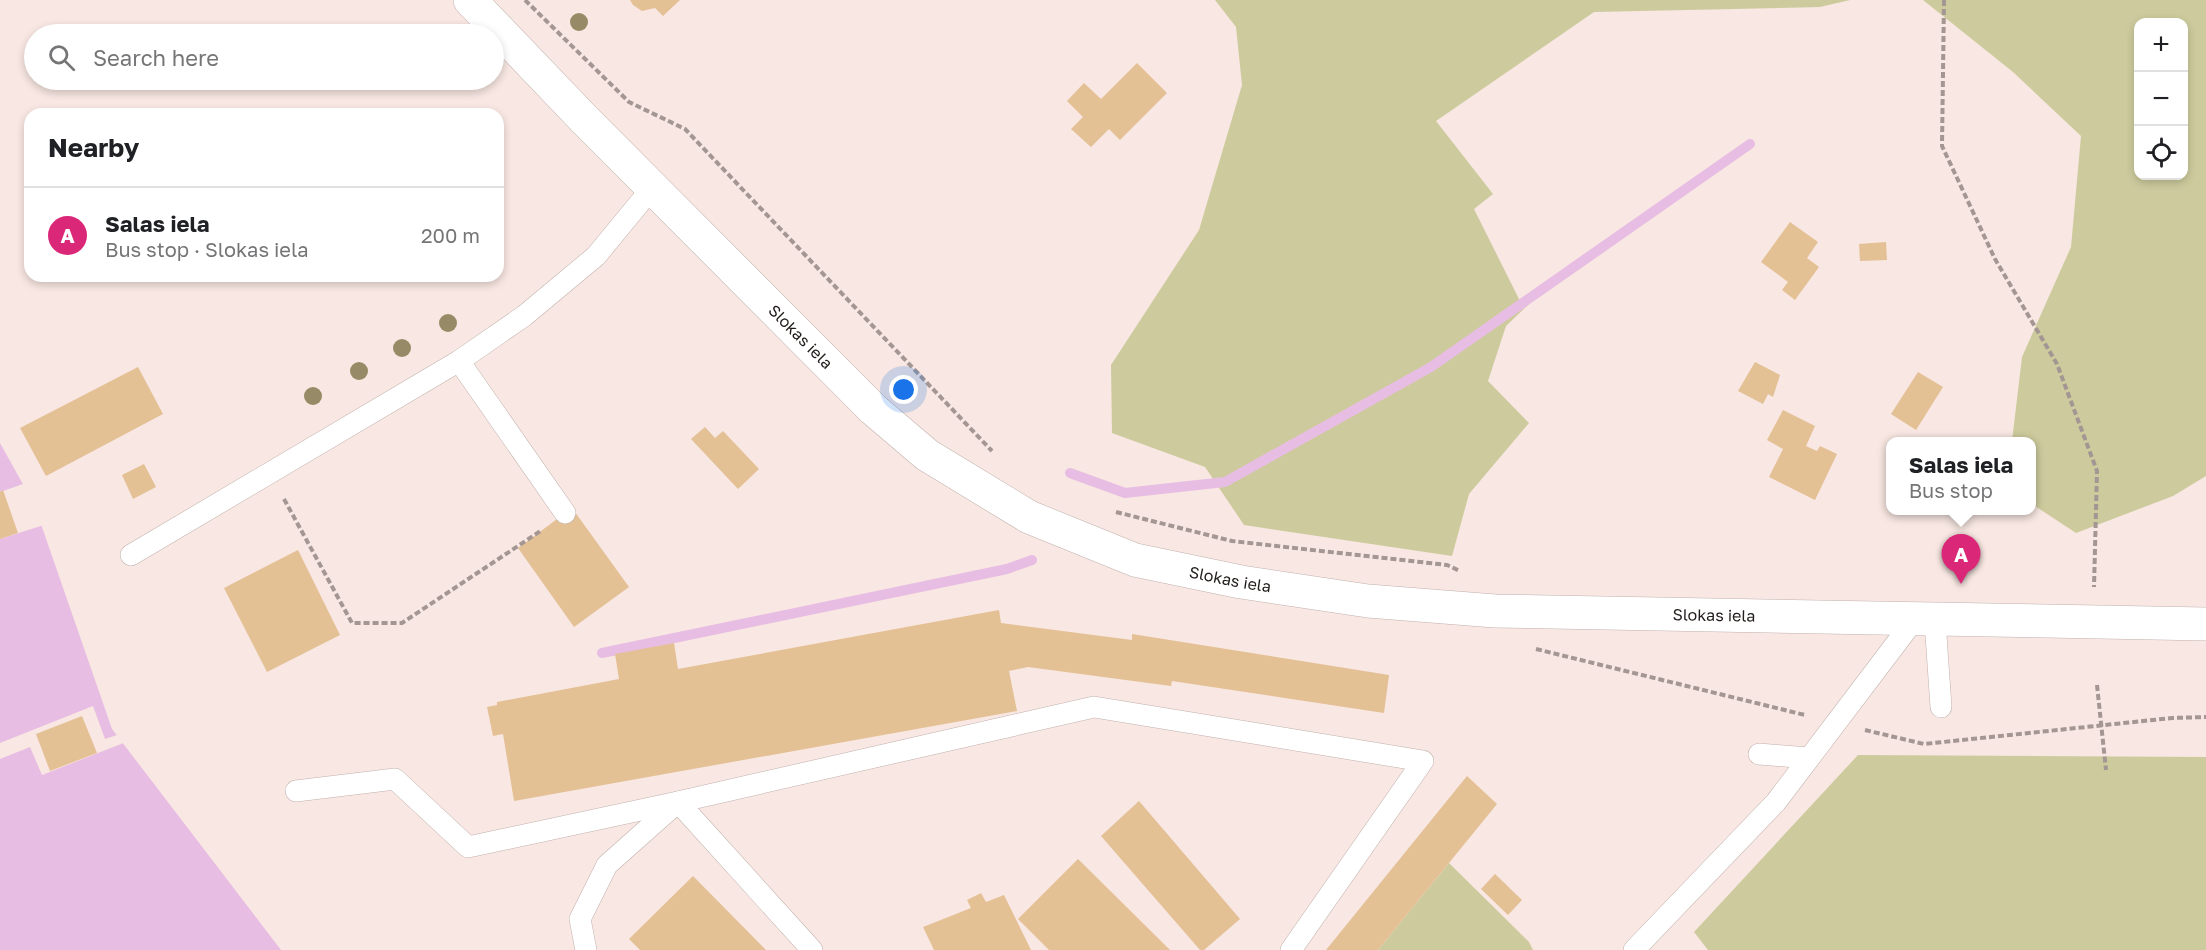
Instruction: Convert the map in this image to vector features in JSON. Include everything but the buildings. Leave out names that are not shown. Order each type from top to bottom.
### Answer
[{"type":"main road","name":"Slokas iela","points":[[470,0],[493,24]]},
{"type":"main road","name":"Slokas iela","points":[[504,35],[652,188],[873,409],[927,455],[1029,517],[1135,560],[1241,582],[1379,602],[1495,610],[2206,624]]},
{"type":"lane","points":[[131,555],[459,361],[524,316],[596,256],[652,188]]},
{"type":"lane","points":[[459,361],[565,513]]},
{"type":"lane","points":[[1924,620],[1941,707]]},
{"type":"lane","points":[[1634,950],[1776,802],[1836,723],[1924,620]]},
{"type":"lane","points":[[296,791],[395,779],[468,847],[678,802],[1094,707],[1423,761],[1292,950]]},
{"type":"lane","points":[[1759,754],[1809,758]]},
{"type":"lane","points":[[586,950],[580,919],[607,865],[678,802]]},
{"type":"lane","points":[[678,802],[812,950]]},
{"type":"path","points":[[525,0],[629,102],[685,129],[996,454]]},
{"type":"path","points":[[1944,0],[1942,146],[1995,259],[2057,364],[2097,471],[2093,622]]},
{"type":"path","points":[[268,473],[352,622],[402,623],[518,548],[565,513]]},
{"type":"path","points":[[1105,509],[1232,541],[1447,565],[1466,574]]},
{"type":"path","points":[[1530,648],[1924,744],[2206,717]]},
{"type":"path","points":[[2097,685],[2106,770]]},
{"type":"shaded area","points":[[1215,0],[1850,0],[1820,7],[1594,12],[1436,121],[1493,194],[1474,209],[1519,299],[1530,303],[1506,326],[1488,381],[1529,423],[1469,494],[1452,556],[1244,525],[1205,467],[1112,433],[1111,365],[1199,230],[1242,85],[1236,27]]},
{"type":"shaded area","points":[[1923,0],[2206,0],[2206,476],[2173,496],[2076,533],[2036,507],[2036,437],[2012,437],[2022,357],[2071,247],[2081,136],[2013,72]]},
{"type":"shaded area","points":[[0,443],[34,504],[112,729],[281,950],[0,950]]},
{"type":"shaded area","points":[[1858,755],[2206,757],[2206,950],[1708,950],[1694,932]]},
{"type":"shaded area","points":[[1449,863],[1529,942],[1533,950],[1378,950]]},
{"type":"pier","points":[[26,483],[44,525],[0,539],[0,492]]},
{"type":"pier","points":[[93,706],[105,739],[120,734],[126,742],[42,775],[30,747],[0,759],[0,743]]},
{"type":"waterway","points":[[1070,473],[1125,493],[1225,482],[1431,367],[1750,144]]},
{"type":"waterway","points":[[602,653],[1007,569],[1032,560]]},
{"type":"place","name":"Salas iela","points":[[1961,584]]}]
